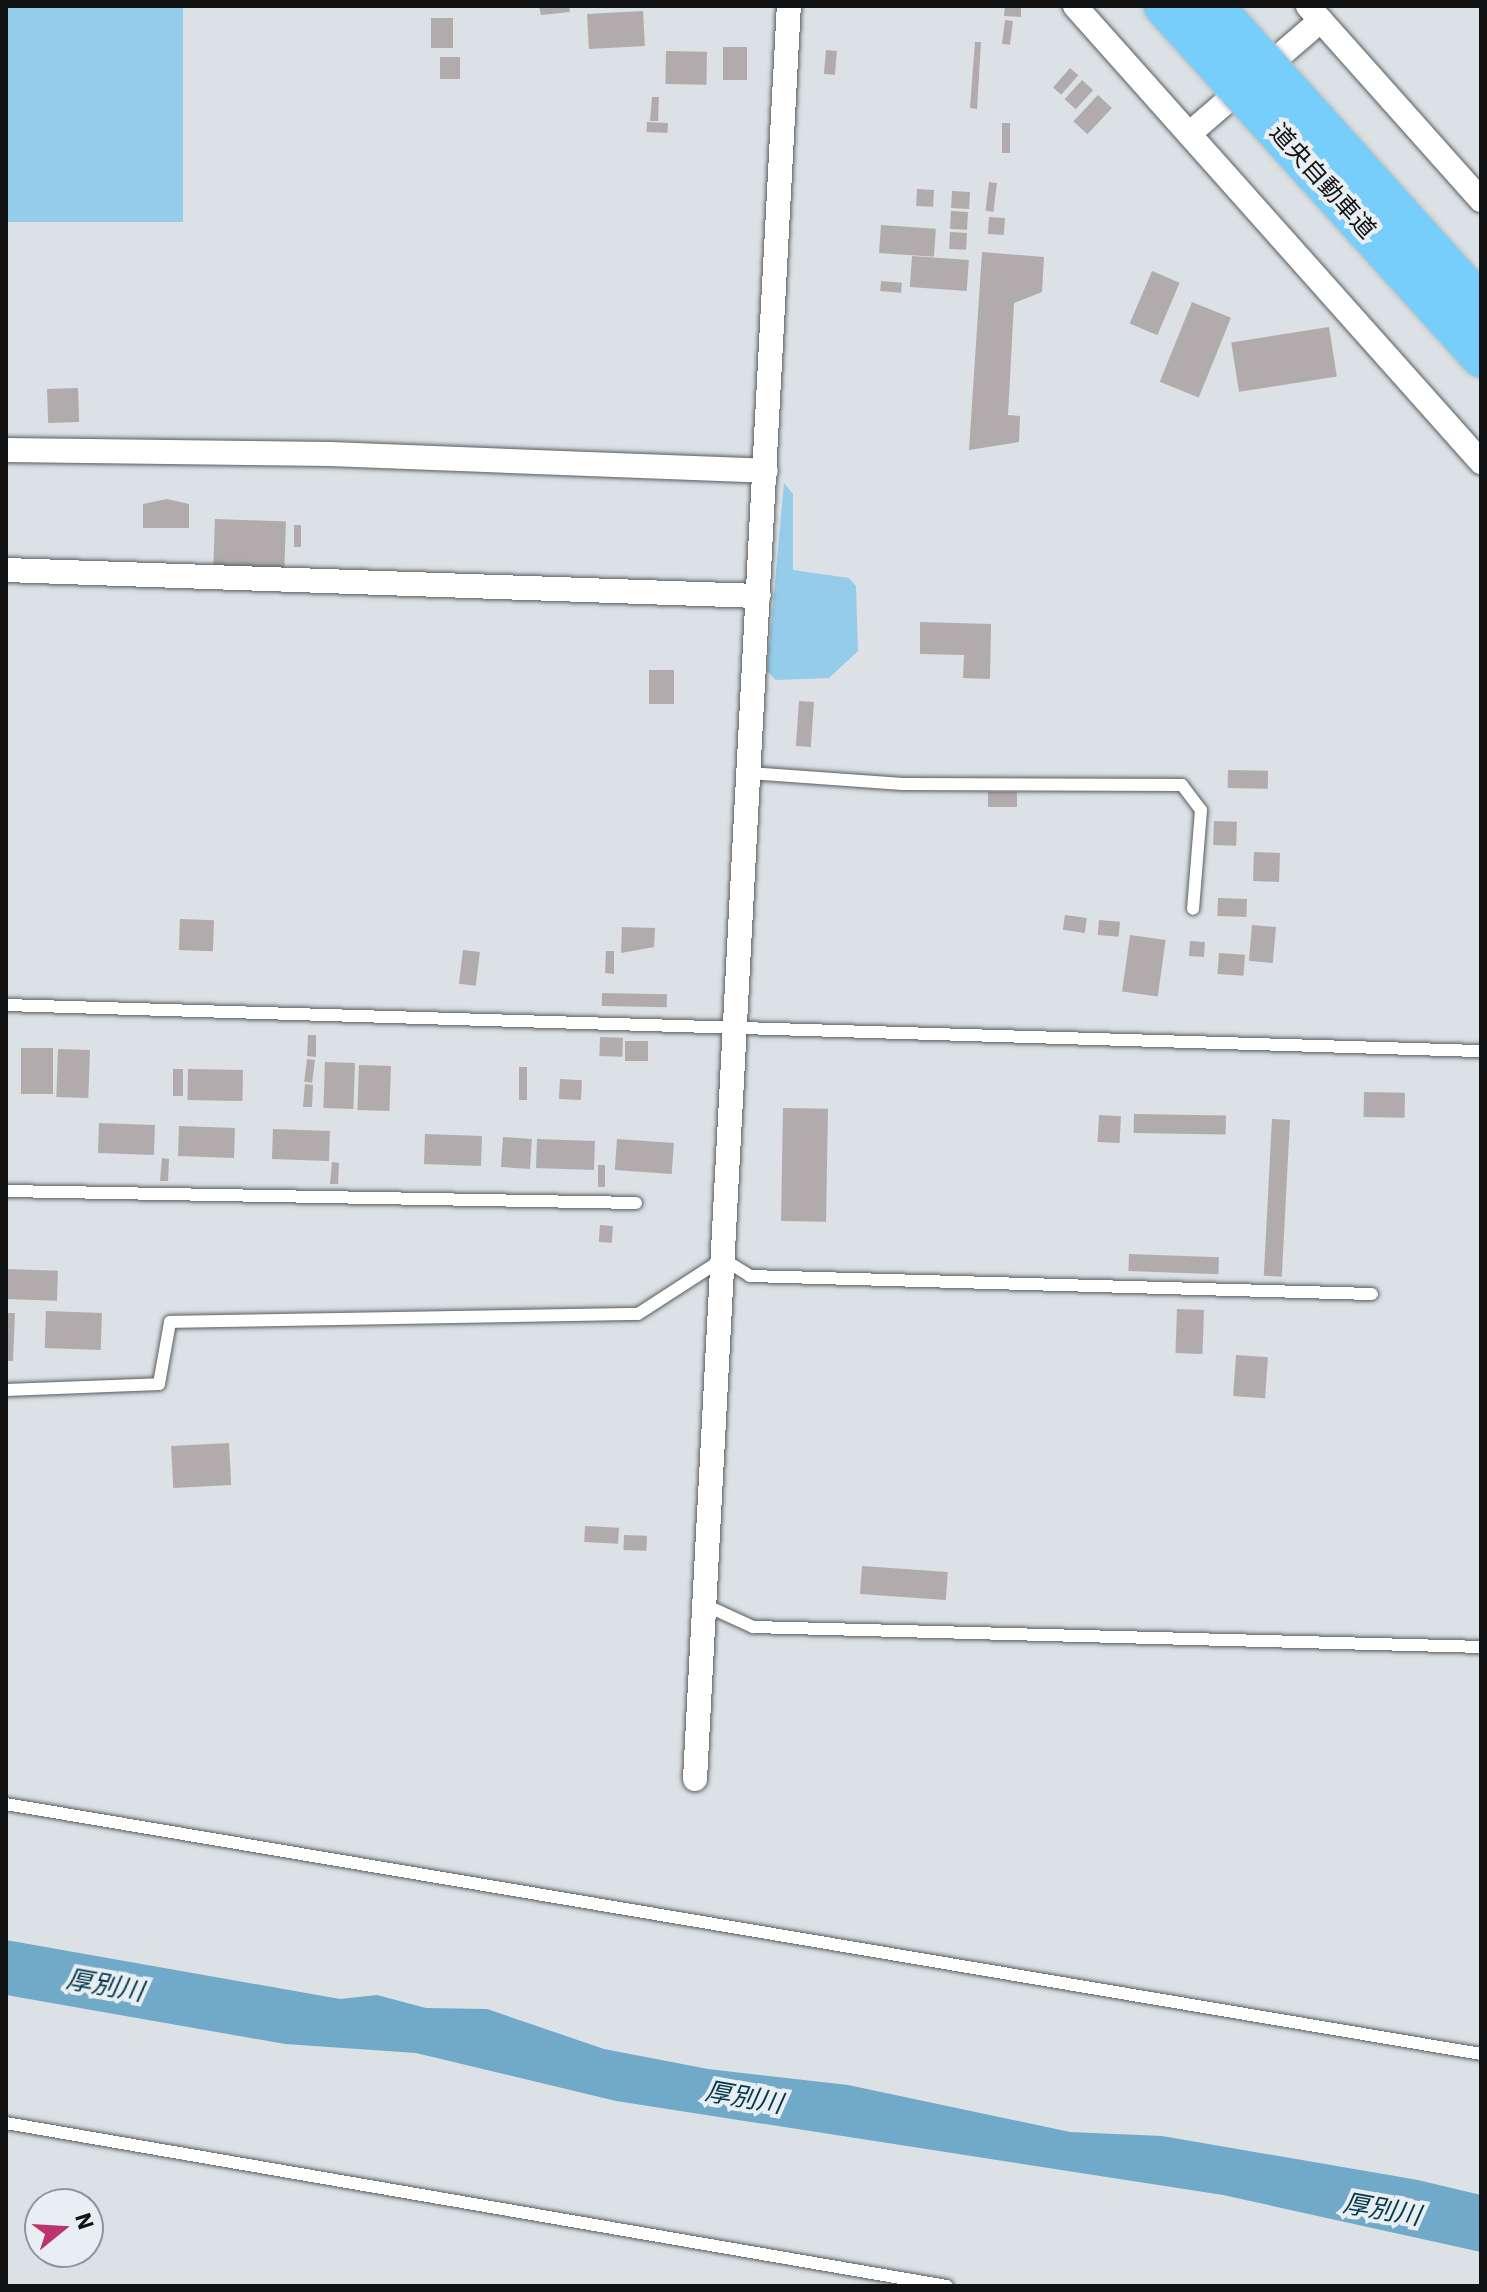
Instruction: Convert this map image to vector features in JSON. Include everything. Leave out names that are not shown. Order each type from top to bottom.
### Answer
[{"type":"highway","name":"道央自動車道","points":[[1165,6],[1481,356]]},
{"type":"highway","name":"道央自動車道","points":[[1212,6],[1481,306]]},
{"type":"street","points":[[695,1779],[789,6]]},
{"type":"street","points":[[1075,6],[1189,134],[1472,436],[1481,462]]},
{"type":"street","points":[[1189,134],[1314,13],[1481,200]]},
{"type":"street","points":[[6,450],[330,454],[766,471]]},
{"type":"street","points":[[6,570],[759,596]]},
{"type":"lane","points":[[749,773],[903,784],[1182,785],[1201,810],[1193,909]]},
{"type":"lane","points":[[6,1005],[736,1023],[1481,1051]]},
{"type":"lane","points":[[6,1191],[636,1203]]},
{"type":"lane","points":[[6,1390],[159,1384],[170,1322],[638,1314],[723,1259],[750,1276],[1372,1294]]},
{"type":"lane","points":[[705,1605],[753,1627],[1481,1647]]},
{"type":"lane","points":[[6,1804],[1481,2054]]},
{"type":"lane","points":[[6,2123],[947,2286]]},
{"type":"shaded area","points":[[6,6],[183,6],[183,222],[6,222]]},
{"type":"shaded area","points":[[784,483],[793,494],[793,570],[849,578],[856,586],[858,651],[829,678],[776,680],[767,671]]},
{"type":"water","name":"厚別川","points":[[6,1940],[340,1999],[377,1995],[426,2008],[487,2009],[604,2049],[708,2069],[848,2085],[1070,2132],[1162,2136],[1418,2180],[1481,2195],[1481,2252],[1223,2195],[616,2101],[416,2053],[285,2044],[6,1995]]},
{"type":"building","points":[[539,6],[569,6],[570,12],[541,15]]},
{"type":"building","points":[[1005,6],[1021,6],[1021,17],[1004,16]]},
{"type":"building","points":[[643,11],[645,46],[589,49],[587,14]]},
{"type":"building","points":[[431,18],[453,18],[453,48],[431,48]]},
{"type":"building","points":[[1005,20],[1013,21],[1010,45],[1002,44]]},
{"type":"building","points":[[975,42],[981,42],[977,109],[970,108]]},
{"type":"building","points":[[723,47],[747,47],[747,80],[723,80]]},
{"type":"building","points":[[826,50],[837,51],[835,75],[824,74]]},
{"type":"building","points":[[666,51],[707,52],[706,85],[665,84]]},
{"type":"building","points":[[440,57],[460,57],[460,79],[440,79]]},
{"type":"building","points":[[1070,68],[1078,75],[1061,95],[1053,88]]},
{"type":"building","points":[[1082,80],[1093,90],[1076,109],[1065,99]]},
{"type":"building","points":[[1098,95],[1112,108],[1087,134],[1073,121]]},
{"type":"building","points":[[652,97],[659,97],[658,121],[650,121]]},
{"type":"building","points":[[647,122],[668,123],[667,133],[646,132]]},
{"type":"building","points":[[1002,123],[1010,123],[1010,153],[1002,153]]},
{"type":"building","points":[[989,182],[997,183],[993,212],[985,211]]},
{"type":"building","points":[[917,189],[934,190],[933,207],[916,206]]},
{"type":"building","points":[[952,191],[970,192],[969,209],[951,208]]},
{"type":"building","points":[[951,211],[968,212],[967,230],[950,229]]},
{"type":"building","points":[[989,217],[1005,218],[1004,235],[988,234]]},
{"type":"building","points":[[881,225],[936,229],[934,257],[879,253]]},
{"type":"building","points":[[950,232],[967,233],[966,250],[949,249]]},
{"type":"building","points":[[982,252],[1044,257],[1042,292],[1014,303],[1008,415],[1020,416],[1019,442],[969,450]]},
{"type":"building","points":[[912,256],[969,260],[967,291],[910,287]]},
{"type":"building","points":[[1152,271],[1180,283],[1157,335],[1130,323]]},
{"type":"building","points":[[881,281],[902,283],[901,293],[880,291]]},
{"type":"building","points":[[1192,302],[1231,318],[1199,397],[1160,382]]},
{"type":"building","points":[[1329,327],[1337,376],[1239,392],[1231,342]]},
{"type":"building","points":[[78,388],[79,422],[48,423],[47,389]]},
{"type":"building","points":[[167,499],[189,504],[189,528],[143,528],[143,504]]},
{"type":"building","points":[[215,519],[286,521],[284,567],[213,565]]},
{"type":"building","points":[[294,525],[301,525],[301,547],[294,547]]},
{"type":"building","points":[[920,622],[991,624],[990,679],[963,678],[964,655],[920,654]]},
{"type":"building","points":[[649,670],[674,670],[674,704],[649,704]]},
{"type":"building","points":[[799,701],[814,702],[811,747],[796,746]]},
{"type":"building","points":[[1228,770],[1268,771],[1268,789],[1228,788]]},
{"type":"building","points":[[988,792],[1017,792],[1017,807],[988,807]]},
{"type":"building","points":[[1214,821],[1237,822],[1236,846],[1213,845]]},
{"type":"building","points":[[1254,852],[1280,853],[1279,882],[1253,881]]},
{"type":"building","points":[[1218,898],[1247,899],[1246,917],[1217,916]]},
{"type":"building","points":[[1065,915],[1087,918],[1085,933],[1063,930]]},
{"type":"building","points":[[180,919],[214,920],[213,951],[179,950]]},
{"type":"building","points":[[1099,920],[1120,922],[1119,937],[1098,935]]},
{"type":"building","points":[[1252,925],[1276,927],[1273,963],[1249,961]]},
{"type":"building","points":[[622,927],[655,928],[654,947],[621,953]]},
{"type":"building","points":[[1130,935],[1166,940],[1158,996],[1122,991]]},
{"type":"building","points":[[1190,941],[1205,942],[1204,957],[1189,956]]},
{"type":"building","points":[[463,950],[480,952],[476,986],[459,984]]},
{"type":"building","points":[[606,951],[614,951],[614,974],[605,973]]},
{"type":"building","points":[[1219,953],[1245,955],[1243,976],[1218,974]]},
{"type":"building","points":[[602,993],[667,994],[667,1007],[602,1006]]},
{"type":"building","points":[[308,1035],[316,1035],[316,1057],[307,1056]]},
{"type":"building","points":[[600,1037],[623,1038],[622,1057],[599,1056]]},
{"type":"building","points":[[625,1041],[648,1041],[648,1061],[625,1061]]},
{"type":"building","points":[[21,1048],[53,1048],[53,1094],[21,1094]]},
{"type":"building","points":[[58,1049],[90,1050],[88,1098],[56,1097]]},
{"type":"building","points":[[307,1059],[315,1060],[312,1083],[304,1082]]},
{"type":"building","points":[[325,1062],[355,1063],[353,1109],[323,1108]]},
{"type":"building","points":[[359,1065],[391,1066],[389,1111],[357,1110]]},
{"type":"building","points":[[519,1067],[527,1067],[527,1100],[519,1100]]},
{"type":"building","points":[[173,1069],[183,1069],[183,1096],[173,1096]]},
{"type":"building","points":[[188,1069],[243,1070],[242,1101],[187,1100]]},
{"type":"building","points":[[560,1079],[582,1080],[581,1100],[559,1099]]},
{"type":"building","points":[[305,1084],[313,1085],[312,1107],[303,1107]]},
{"type":"building","points":[[1364,1092],[1405,1093],[1405,1118],[1364,1117]]},
{"type":"building","points":[[783,1108],[828,1109],[826,1222],[781,1221]]},
{"type":"building","points":[[1134,1114],[1226,1116],[1226,1135],[1134,1133]]},
{"type":"building","points":[[1099,1115],[1121,1116],[1120,1143],[1098,1142]]},
{"type":"building","points":[[1272,1119],[1290,1120],[1282,1277],[1264,1276]]},
{"type":"building","points":[[99,1123],[155,1125],[154,1155],[98,1153]]},
{"type":"building","points":[[179,1126],[235,1128],[234,1158],[178,1156]]},
{"type":"building","points":[[273,1129],[330,1131],[329,1161],[272,1159]]},
{"type":"building","points":[[425,1134],[482,1136],[481,1166],[424,1164]]},
{"type":"building","points":[[503,1137],[532,1139],[530,1169],[501,1167]]},
{"type":"building","points":[[537,1139],[595,1141],[594,1170],[536,1168]]},
{"type":"building","points":[[617,1139],[674,1143],[672,1174],[615,1170]]},
{"type":"building","points":[[162,1158],[169,1159],[168,1181],[160,1181]]},
{"type":"building","points":[[332,1162],[339,1163],[338,1184],[330,1184]]},
{"type":"building","points":[[598,1165],[605,1165],[605,1187],[598,1187]]},
{"type":"building","points":[[600,1225],[613,1226],[612,1243],[599,1242]]},
{"type":"building","points":[[1129,1254],[1219,1257],[1218,1274],[1128,1271]]},
{"type":"building","points":[[6,1269],[58,1271],[57,1301],[6,1299]]},
{"type":"building","points":[[1177,1309],[1204,1310],[1202,1354],[1175,1353]]},
{"type":"building","points":[[46,1311],[102,1313],[101,1350],[45,1348]]},
{"type":"building","points":[[6,1313],[15,1313],[13,1361],[6,1361]]},
{"type":"building","points":[[1236,1355],[1268,1357],[1265,1398],[1233,1396]]},
{"type":"building","points":[[229,1443],[231,1485],[173,1488],[171,1446]]},
{"type":"building","points":[[585,1526],[619,1528],[618,1544],[584,1542]]},
{"type":"building","points":[[624,1535],[647,1536],[646,1551],[623,1550]]},
{"type":"building","points":[[862,1566],[948,1572],[946,1600],[860,1594]]}]
